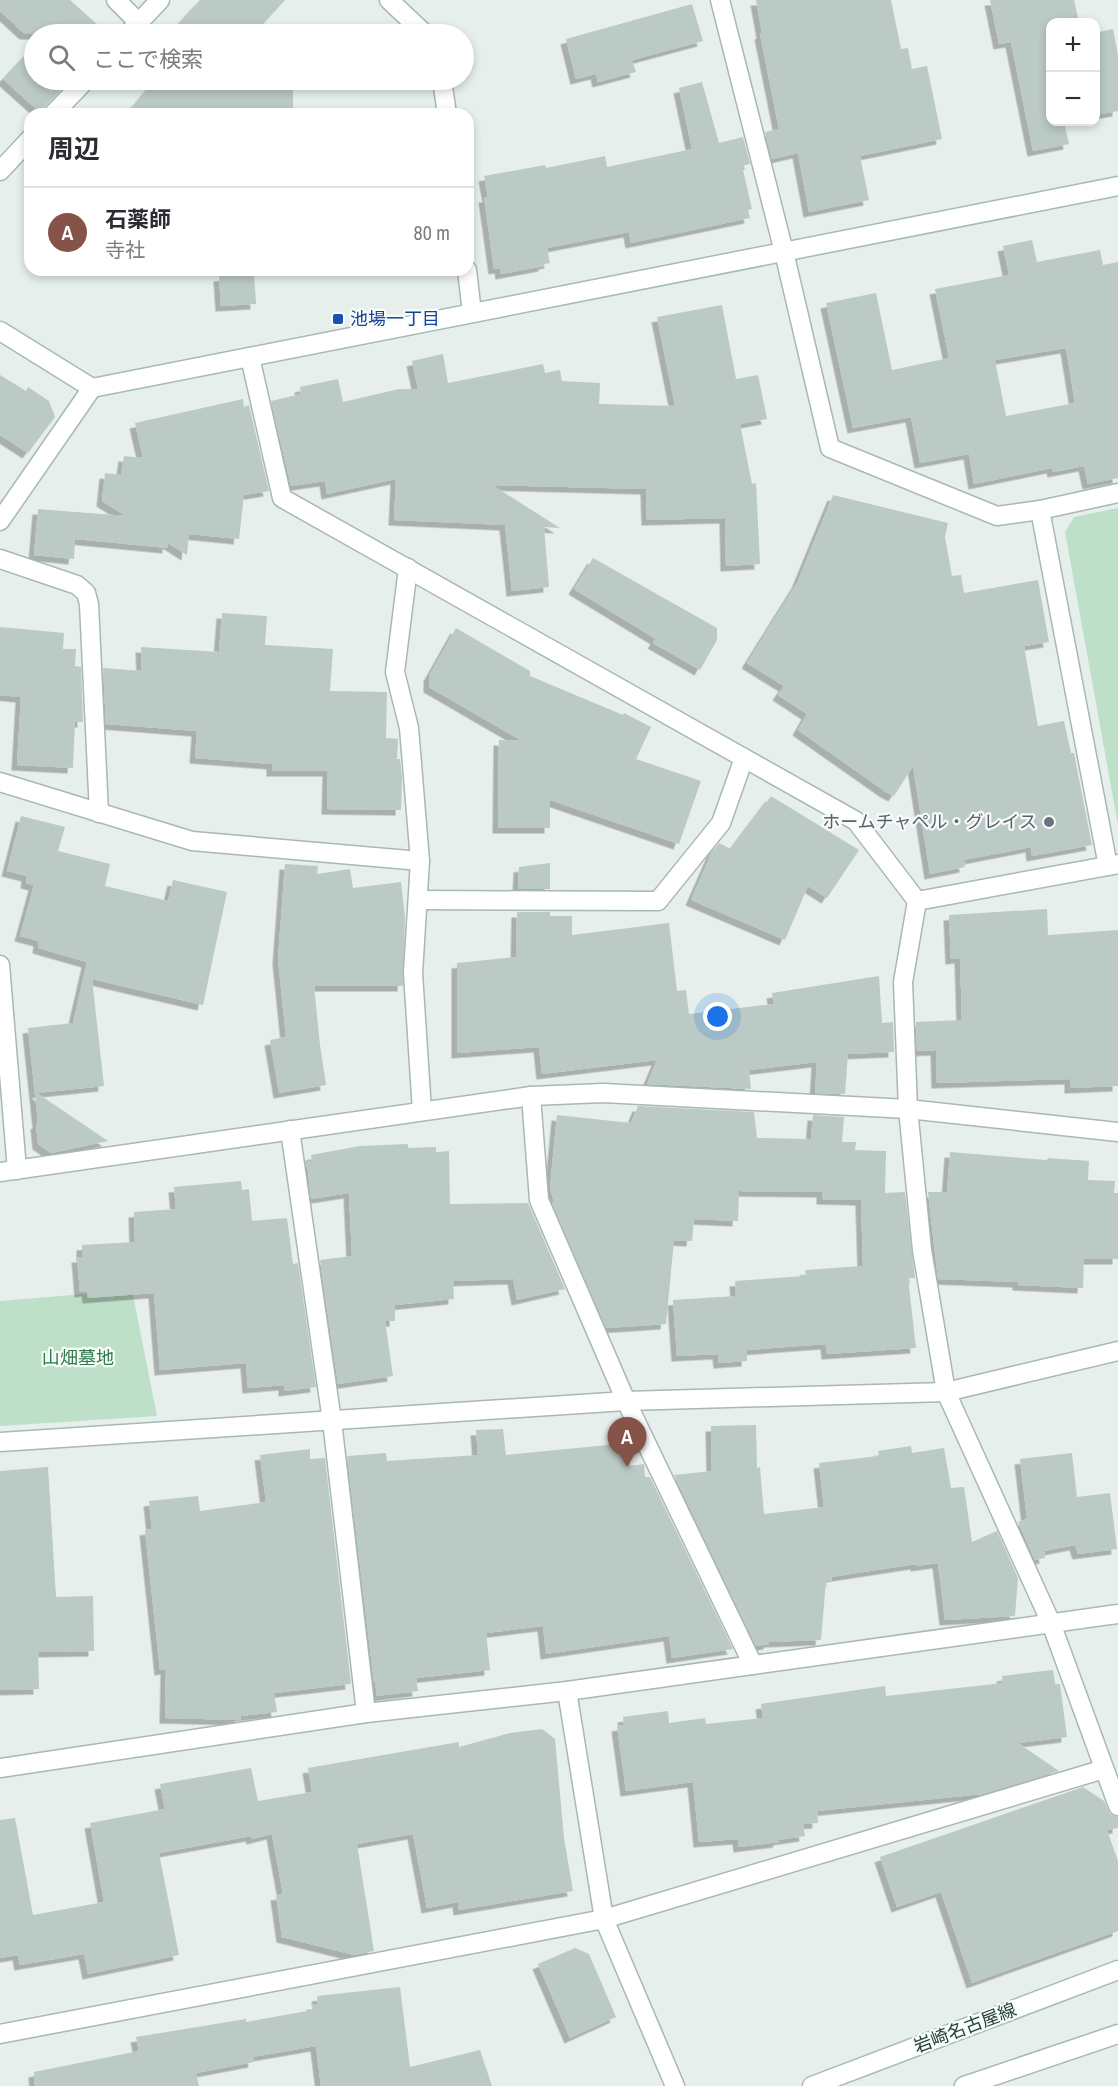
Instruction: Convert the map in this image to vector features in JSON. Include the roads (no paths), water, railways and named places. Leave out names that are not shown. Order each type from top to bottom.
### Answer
[{"type":"street","points":[[116,0],[131,24]]},
{"type":"street","points":[[138,24],[160,0]]},
{"type":"street","points":[[389,0],[414,24]]},
{"type":"street","points":[[720,0],[784,252],[830,448],[997,516],[1040,510],[1118,492]]},
{"type":"street","points":[[59,108],[76,90]]},
{"type":"street","points":[[443,90],[446,108]]},
{"type":"street","points":[[0,171],[24,145]]},
{"type":"street","points":[[0,331],[92,388],[1118,186]]},
{"type":"street","points":[[467,276],[472,313]]},
{"type":"street","points":[[250,357],[282,498],[856,821],[917,901],[903,982],[908,1109],[922,1250],[946,1392],[1051,1623],[1118,1806]]},
{"type":"street","points":[[0,521],[92,388]]},
{"type":"street","points":[[917,901],[1113,865],[1040,510]]},
{"type":"street","points":[[0,559],[77,585],[86,593],[89,604],[99,813]]},
{"type":"street","points":[[408,568],[394,672],[409,728],[420,861],[413,973],[422,1111]]},
{"type":"street","points":[[418,900],[658,901],[721,823],[744,758]]},
{"type":"street","points":[[0,782],[192,841],[420,861]]},
{"type":"street","points":[[0,965],[9,1171],[531,1096],[603,1093],[908,1109],[1118,1132]]},
{"type":"street","points":[[531,1096],[539,1200],[626,1401],[753,1665]]},
{"type":"street","points":[[290,1130],[332,1421],[366,1713]]},
{"type":"street","points":[[0,1442],[626,1401],[946,1392],[1118,1351]]},
{"type":"street","points":[[0,1768],[366,1713],[567,1691],[1118,1614]]},
{"type":"street","points":[[567,1691],[604,1919],[675,2086]]},
{"type":"street","points":[[0,2034],[604,1919],[1104,1769]]},
{"type":"street","name":"岩崎名古屋線","points":[[812,2086],[1118,1970]]},
{"type":"street","points":[[964,2086],[1118,2034]]},
{"type":"place","name":"池場一丁目","points":[[338,319]]},
{"type":"place","name":"ホームチャペル・グレイス","points":[[1049,822]]},
{"type":"place","name":"石薬師","points":[[627,1467]]},
{"type":"park label","name":"山畑墓地","points":[[78,1358]]}]
